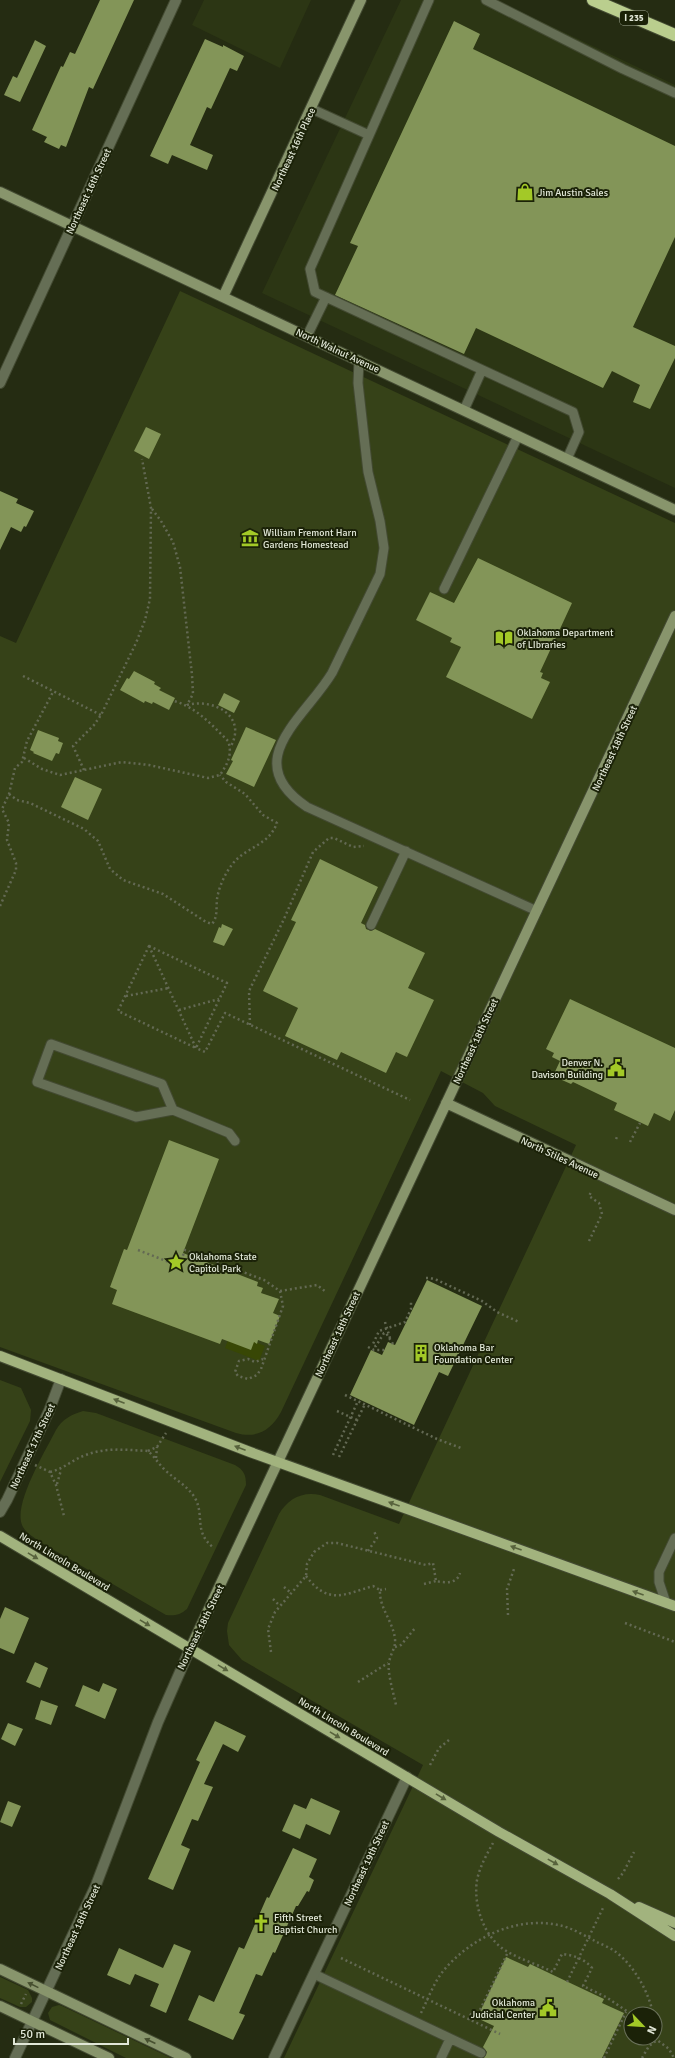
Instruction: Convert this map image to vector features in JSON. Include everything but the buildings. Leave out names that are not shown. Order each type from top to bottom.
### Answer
[{"type":"highway","name":"I 235","points":[[593,0],[675,35]]},
{"type":"main road","points":[[0,1356],[277,1462],[670,1604]]},
{"type":"main road","name":"North Lincoln Boulevard","points":[[0,1536],[499,1832],[610,1894],[675,1936]]},
{"type":"main road","points":[[610,1894],[675,1923]]},
{"type":"street","name":"Northeast 16th Street","points":[[0,383],[176,0]]},
{"type":"street","name":"Northeast 16th Place","points":[[223,296],[312,109],[361,0]]},
{"type":"street","name":"North Walnut Avenue","points":[[0,192],[675,510]]},
{"type":"street","name":"Northeast 18th Street","points":[[15,2058],[96,1885],[158,1722],[190,1649],[675,616]]},
{"type":"street","name":"North Stiles Avenue","points":[[446,1103],[675,1210]]},
{"type":"street","name":"Northeast 17th Street","points":[[0,1512],[49,1411],[61,1379]]},
{"type":"street","name":"Northeast 19th Street","points":[[274,2058],[407,1777]]},
{"type":"street","points":[[0,1969],[186,2058]]},
{"type":"street","points":[[0,2006],[109,2058]]},
{"type":"lane","points":[[429,0],[310,268],[315,292],[573,412],[579,432],[567,459]]},
{"type":"lane","points":[[486,0],[623,69],[675,93]]},
{"type":"lane","points":[[312,109],[369,135]]},
{"type":"lane","points":[[307,336],[326,297]]},
{"type":"lane","points":[[359,360],[358,383],[367,464],[383,536],[383,561],[375,586],[339,659],[326,682],[302,710],[282,743],[276,762],[277,773],[282,783],[300,802],[315,811],[537,911]]},
{"type":"lane","points":[[464,410],[482,370]]},
{"type":"lane","points":[[444,589],[518,436]]},
{"type":"lane","points":[[372,925],[406,851]]},
{"type":"lane","points":[[173,1110],[162,1084],[51,1044],[37,1082],[136,1117],[173,1110],[229,1133],[235,1141]]},
{"type":"lane","points":[[670,1604],[659,1582],[659,1572],[675,1538]]},
{"type":"lane","points":[[314,1974],[480,2053]]},
{"type":"lane","points":[[441,2058],[450,2039]]},
{"type":"path","points":[[84,770],[73,746],[94,725],[101,714],[136,643],[145,620],[150,599],[151,508],[142,459]]},
{"type":"path","points":[[151,508],[161,521],[173,542],[180,567],[193,694],[187,705]]},
{"type":"path","points":[[23,676],[53,692],[101,714]]},
{"type":"path","points":[[0,906],[16,870],[16,863],[7,840],[9,822],[2,809],[9,794],[13,774],[24,758],[27,741],[53,692]]},
{"type":"path","points":[[24,758],[42,769],[60,775],[122,762],[149,765],[208,778],[220,775],[230,758],[230,747],[228,741],[197,711],[174,700]]},
{"type":"path","points":[[187,705],[206,704],[226,712],[235,726],[234,739],[230,747]]},
{"type":"path","points":[[9,794],[17,800],[30,803],[84,829],[98,841],[110,869],[123,880],[163,894],[200,919],[212,924],[216,918],[218,893],[232,865],[246,853],[266,841],[277,823],[263,815],[245,794],[226,782],[220,775]]},
{"type":"path","points":[[250,1025],[248,992],[284,919],[313,852],[329,838],[334,838],[353,847],[359,847],[370,844],[375,837]]},
{"type":"path","points":[[149,946],[227,983],[196,1048]]},
{"type":"path","points":[[149,946],[196,1048]]},
{"type":"path","points":[[149,946],[118,1011],[205,1052],[225,1013],[410,1100]]},
{"type":"path","points":[[126,996],[169,988]]},
{"type":"path","points":[[179,1010],[220,998]]},
{"type":"path","points":[[630,1142],[640,1123]]},
{"type":"path","points":[[589,1240],[602,1214],[599,1203],[589,1196],[591,1192]]},
{"type":"path","points":[[138,1250],[179,1266],[185,1250],[264,1280],[280,1291],[317,1285],[326,1292]]},
{"type":"path","points":[[426,1278],[437,1280],[476,1298],[497,1312],[519,1322]]},
{"type":"path","points":[[263,1359],[255,1362],[248,1359],[239,1361],[235,1372],[238,1376],[248,1379],[257,1375],[261,1369],[263,1359],[283,1306],[280,1291]]},
{"type":"path","points":[[393,1344],[386,1333],[384,1333],[376,1346],[373,1346],[379,1331],[404,1322],[411,1309],[412,1302]]},
{"type":"path","points":[[385,1322],[391,1341]]},
{"type":"path","points":[[368,1347],[374,1350],[384,1350]]},
{"type":"path","points":[[345,1395],[461,1448]]},
{"type":"path","points":[[333,1455],[351,1417],[362,1402]]},
{"type":"path","points":[[339,1457],[357,1420],[362,1402]]},
{"type":"path","points":[[337,1411],[357,1420]]},
{"type":"path","points":[[26,1461],[50,1472],[61,1470],[78,1458],[100,1451],[148,1451],[157,1447],[164,1438],[170,1421]]},
{"type":"path","points":[[156,1458],[157,1447]]},
{"type":"path","points":[[148,1451],[156,1458],[166,1471],[187,1487],[196,1500],[199,1524],[203,1536],[214,1548]]},
{"type":"path","points":[[56,1485],[61,1470]]},
{"type":"path","points":[[50,1472],[56,1485],[64,1516]]},
{"type":"path","points":[[368,1551],[377,1538],[374,1531]]},
{"type":"path","points":[[386,1589],[380,1590],[373,1586],[332,1596],[320,1592],[306,1576],[305,1571],[310,1558],[320,1546],[327,1543],[337,1543],[426,1565],[434,1563],[436,1581]]},
{"type":"path","points":[[508,1615],[507,1590],[514,1569]]},
{"type":"path","points":[[424,1584],[436,1581],[454,1581],[459,1577],[460,1573]]},
{"type":"path","points":[[271,1652],[268,1629],[279,1605],[306,1576]]},
{"type":"path","points":[[284,1588],[291,1593]]},
{"type":"path","points":[[380,1590],[380,1601],[393,1628],[395,1647],[388,1664],[396,1705]]},
{"type":"path","points":[[273,1598],[279,1605]]},
{"type":"path","points":[[625,1623],[675,1642]]},
{"type":"path","points":[[395,1647],[401,1645],[416,1627]]},
{"type":"path","points":[[358,1682],[388,1664]]},
{"type":"path","points":[[430,1765],[439,1748],[450,1740]]},
{"type":"path","points":[[499,1832],[480,1870],[476,1889],[480,1913],[489,1934],[498,1945],[508,1952],[553,1972],[562,1954],[570,1954],[588,1963],[592,1968],[583,1986],[606,1997],[623,2010]]},
{"type":"path","points":[[618,1878],[623,1874],[634,1852]]},
{"type":"path","points":[[567,1982],[603,1908]]},
{"type":"path","points":[[416,2022],[443,1971],[456,1958],[489,1934],[514,1926],[548,1923],[560,1925],[588,1937],[616,1952],[626,1962],[642,1985],[651,2006]]},
{"type":"path","points":[[468,2020],[471,2014],[477,2016],[508,1952]]},
{"type":"path","points":[[341,1958],[500,2034]]},
{"type":"path","points":[[20,2006],[27,1992]]},
{"type":"path","points":[[604,2058],[623,2018]]},
{"type":"path","points":[[663,2044],[669,2049],[674,2058]]},
{"type":"path","points":[[642,2058],[649,2046]]},
{"type":"shaded area","points":[[204,0],[311,0],[280,68],[192,25]]},
{"type":"shaded area","points":[[401,0],[496,0],[675,85],[675,488],[262,293]]},
{"type":"shaded area","name":"Oklahoma State Capitol Park","points":[[180,291],[675,523],[675,2058],[284,2058],[423,1765],[242,1660],[229,1645],[227,1631],[228,1623],[279,1514],[291,1500],[296,1497],[307,1494],[320,1495],[399,1524],[576,1145],[495,1106],[483,1093],[441,1071],[281,1412],[273,1424],[263,1432],[250,1435],[236,1433],[0,1347],[0,636],[16,643]]},
{"type":"shaded area","points":[[228,1340],[253,1341],[265,1346],[259,1361],[225,1348]]},
{"type":"shaded area","points":[[0,1380],[21,1388],[31,1410],[30,1421],[0,1482]]},
{"type":"shaded area","points":[[83,1411],[96,1413],[235,1465],[244,1473],[246,1485],[187,1609],[180,1614],[166,1615],[42,1543],[29,1534],[23,1527],[21,1518],[22,1506],[31,1478],[61,1423],[71,1416]]},
{"type":"shaded area","points":[[0,1977],[28,1990],[32,1998],[32,2002],[26,2007],[20,2007],[0,1998]]},
{"type":"shaded area","points":[[59,2005],[171,2058],[126,2058],[50,2020],[48,2013],[52,2007]]},
{"type":"place","name":"Jim Austin Sales","points":[[525,192]]},
{"type":"place","name":"William Fremont Harn Gardens Homestead","points":[[250,538]]},
{"type":"place","name":"Oklahoma Department of LIbraries","points":[[504,638]]},
{"type":"place","name":"Denver N. Davison Building","points":[[616,1068]]},
{"type":"place","name":"Oklahoma State Capitol Park","points":[[176,1262]]},
{"type":"place","name":"Oklahoma Bar Foundation Center","points":[[421,1353]]},
{"type":"place","name":"Fifth Street Baptist Church","points":[[261,1923]]},
{"type":"place","name":"Oklahoma Judicial Center","points":[[548,2008]]}]
